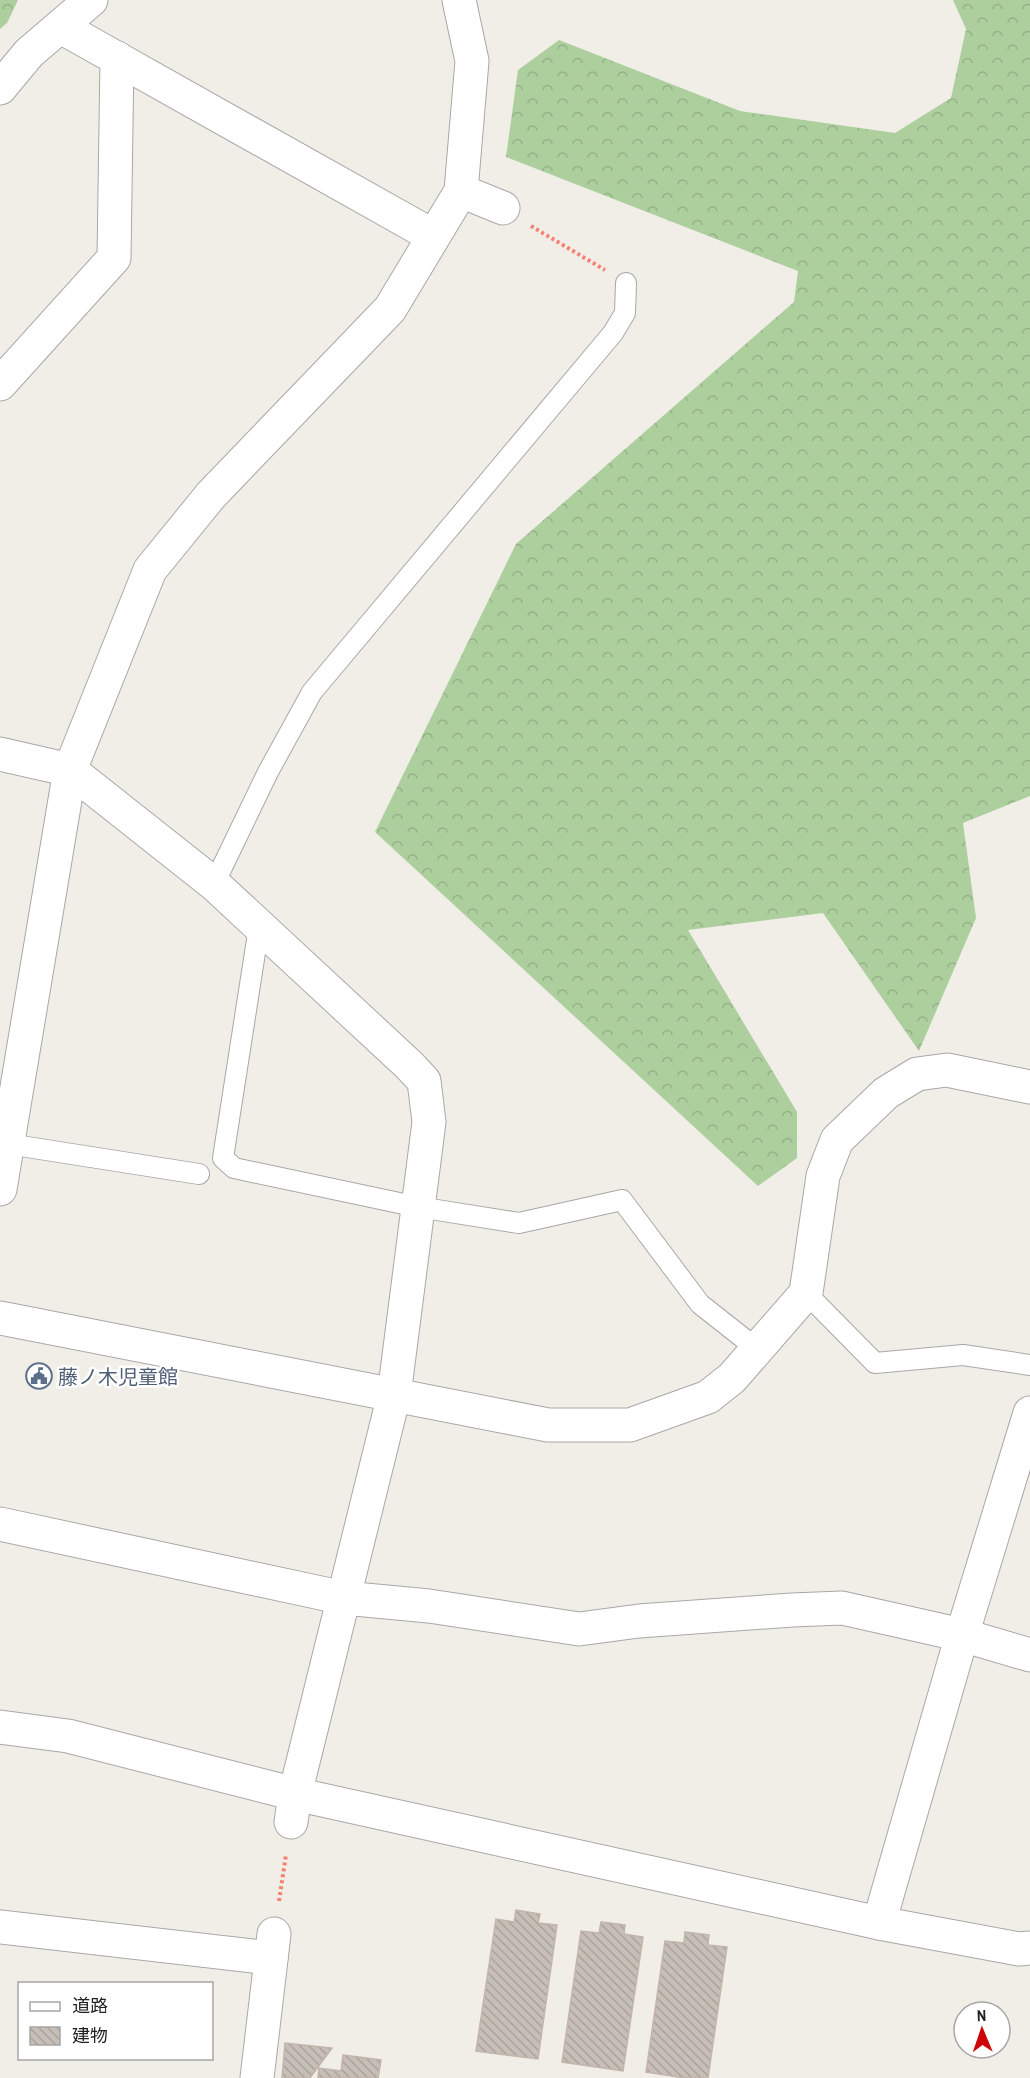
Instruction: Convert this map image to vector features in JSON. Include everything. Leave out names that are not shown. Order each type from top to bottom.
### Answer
[{"type":"street","points":[[0,88],[29,53],[91,0]]},
{"type":"street","points":[[0,1189],[4,1146],[70,770],[150,570],[211,495],[390,309],[461,191],[472,61],[459,0]]},
{"type":"street","points":[[61,27],[433,236]]},
{"type":"street","points":[[0,384],[114,258],[117,58]]},
{"type":"street","points":[[461,191],[503,208]]},
{"type":"street","points":[[0,754],[70,770],[214,884],[409,1065],[424,1082],[429,1122],[394,1395],[293,1808]]},
{"type":"street","points":[[0,1318],[548,1425],[630,1425],[708,1397],[732,1378],[806,1293],[823,1176],[837,1140],[886,1093],[917,1074],[948,1070],[1030,1087]]},
{"type":"street","points":[[879,1923],[962,1635],[1030,1413]]},
{"type":"street","points":[[0,1524],[344,1598],[429,1606],[579,1629],[639,1622],[842,1608],[962,1635],[1030,1655]]},
{"type":"street","points":[[0,1726],[68,1736],[293,1808],[879,1923],[1019,1949],[1030,1948]]},
{"type":"street","points":[[0,1927],[272,1946],[257,2078]]},
{"type":"lane","points":[[214,884],[268,772],[312,692],[614,333],[625,313],[626,283]]},
{"type":"lane","points":[[260,927],[223,1158],[234,1168],[418,1207],[519,1222],[622,1200],[700,1304],[757,1349]]},
{"type":"lane","points":[[4,1146],[199,1173]]},
{"type":"lane","points":[[806,1293],[875,1364],[963,1355],[1030,1365]]},
{"type":"path","points":[[503,208],[626,283]]},
{"type":"path","points":[[272,1946],[293,1808]]},
{"type":"green space","points":[[0,0],[18,0],[7,23],[0,29]]},
{"type":"green space","points":[[953,0],[1030,0],[1030,796],[963,823],[976,918],[919,1051],[823,913],[688,930],[797,1112],[797,1158],[758,1186],[375,832],[516,544],[794,302],[798,271],[506,157],[518,70],[559,40],[740,111],[895,133],[951,98],[966,29]]},
{"type":"building","points":[[516,1910],[540,1914],[538,1923],[557,1925],[538,2059],[476,2051],[496,1919],[514,1922]]},
{"type":"building","points":[[601,1922],[625,1925],[624,1934],[643,1937],[623,2071],[562,2062],[581,1931],[599,1933]]},
{"type":"building","points":[[685,1932],[709,1935],[708,1945],[727,1947],[708,2078],[685,2078],[646,2072],[665,1941],[684,1943]]},
{"type":"building","points":[[285,2043],[332,2048],[310,2078],[282,2078]]},
{"type":"building","points":[[343,2055],[381,2060],[378,2078],[318,2078],[319,2068],[341,2071]]},
{"type":"place","name":"藤ノ木児童館","points":[[39,1376]]}]
